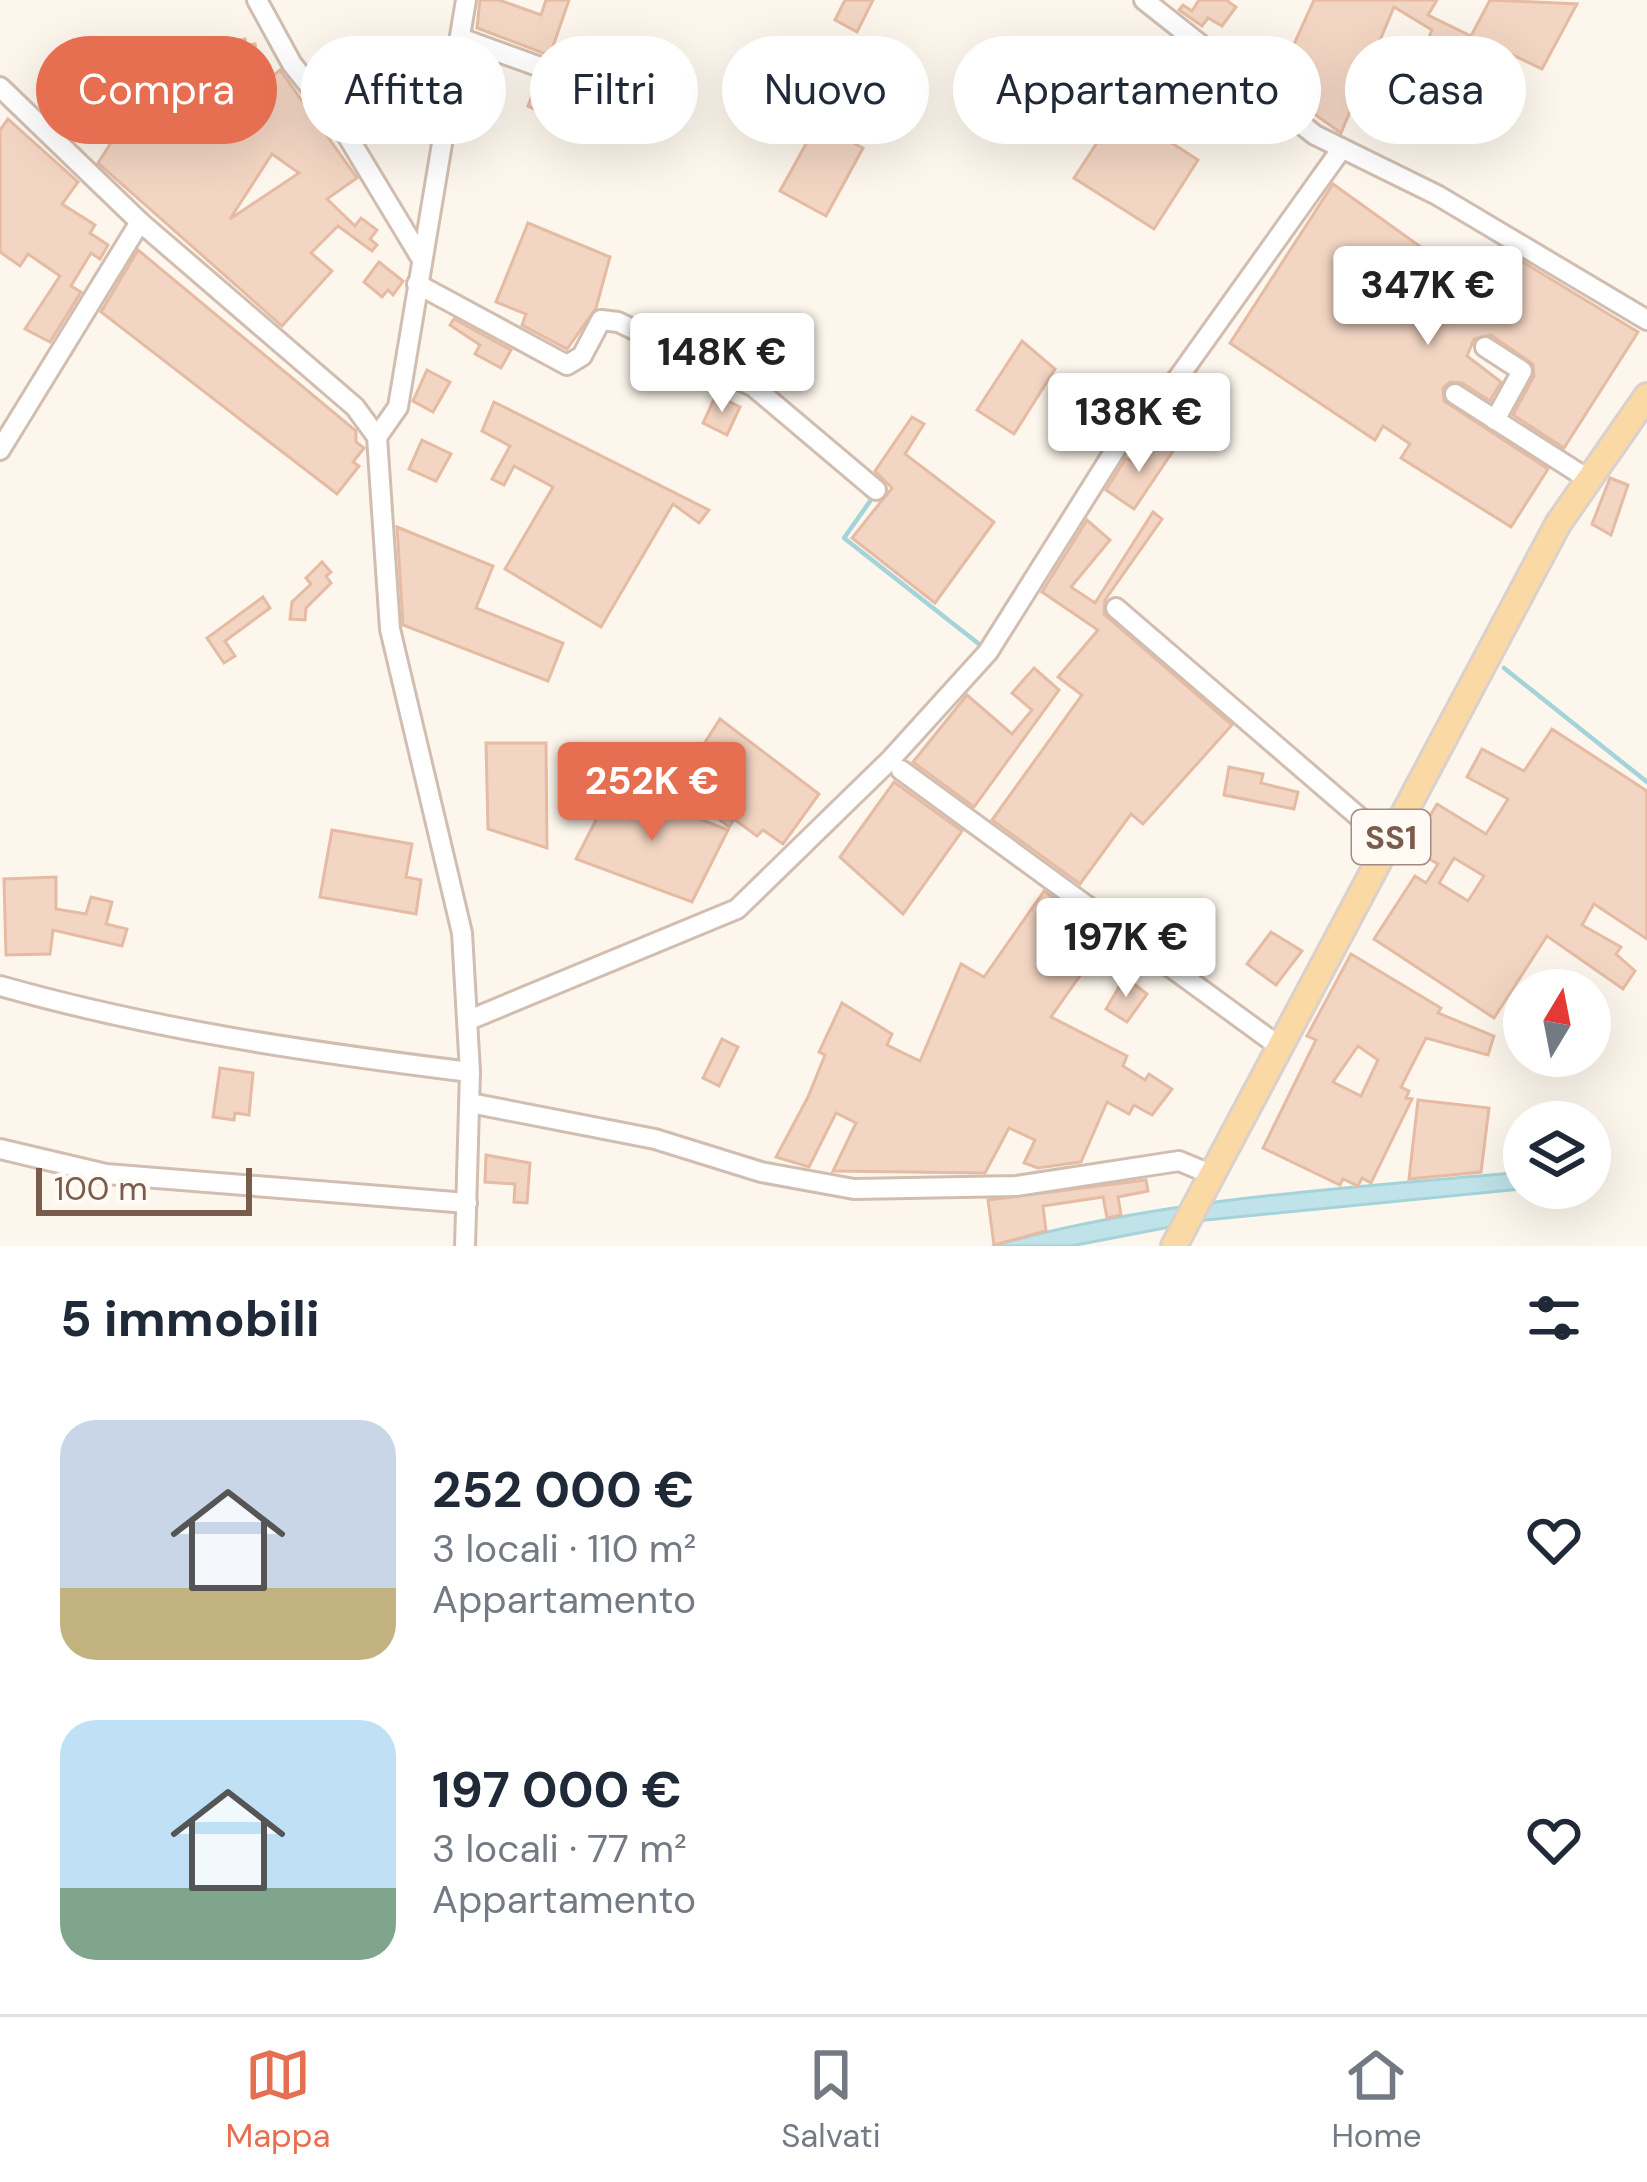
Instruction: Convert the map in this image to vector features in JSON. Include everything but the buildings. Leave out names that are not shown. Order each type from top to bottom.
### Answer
[{"type":"main road","name":"SS1","points":[[1179,1236],[1558,524],[1647,396]]},
{"type":"street","points":[[256,0],[292,64],[343,127],[421,258]]},
{"type":"street","points":[[460,36],[466,0]]},
{"type":"street","points":[[1144,0],[1340,152],[1437,195],[1647,320]]},
{"type":"street","points":[[0,87],[140,222],[355,407],[376,437],[390,629],[462,934],[470,1072],[465,1246]]},
{"type":"street","points":[[376,437],[398,407],[441,144]]},
{"type":"street","points":[[469,1020],[736,909],[859,791],[988,652],[1117,447],[1178,378],[1340,152]]},
{"type":"street","points":[[0,449],[140,222]]},
{"type":"street","points":[[417,284],[568,364],[582,356],[601,320],[618,322],[754,387],[876,490]]},
{"type":"street","points":[[1485,347],[1522,371],[1495,420]]},
{"type":"street","points":[[1455,394],[1588,479]]},
{"type":"street","points":[[1116,608],[1388,842]]},
{"type":"street","points":[[901,770],[1280,1047]]},
{"type":"street","points":[[0,986],[109,1017],[262,1046],[470,1072]]},
{"type":"street","points":[[470,1103],[655,1139],[761,1172],[854,1189],[1016,1186],[1179,1161],[1210,1179]]},
{"type":"street","points":[[0,1149],[106,1174],[467,1203]]},
{"type":"water","points":[[1503,1174],[1503,1191],[1206,1220],[1071,1246],[992,1246],[1123,1216],[1323,1190]]},
{"type":"waterway","points":[[873,497],[844,538],[984,648]]},
{"type":"waterway","points":[[1504,668],[1647,782]]}]
